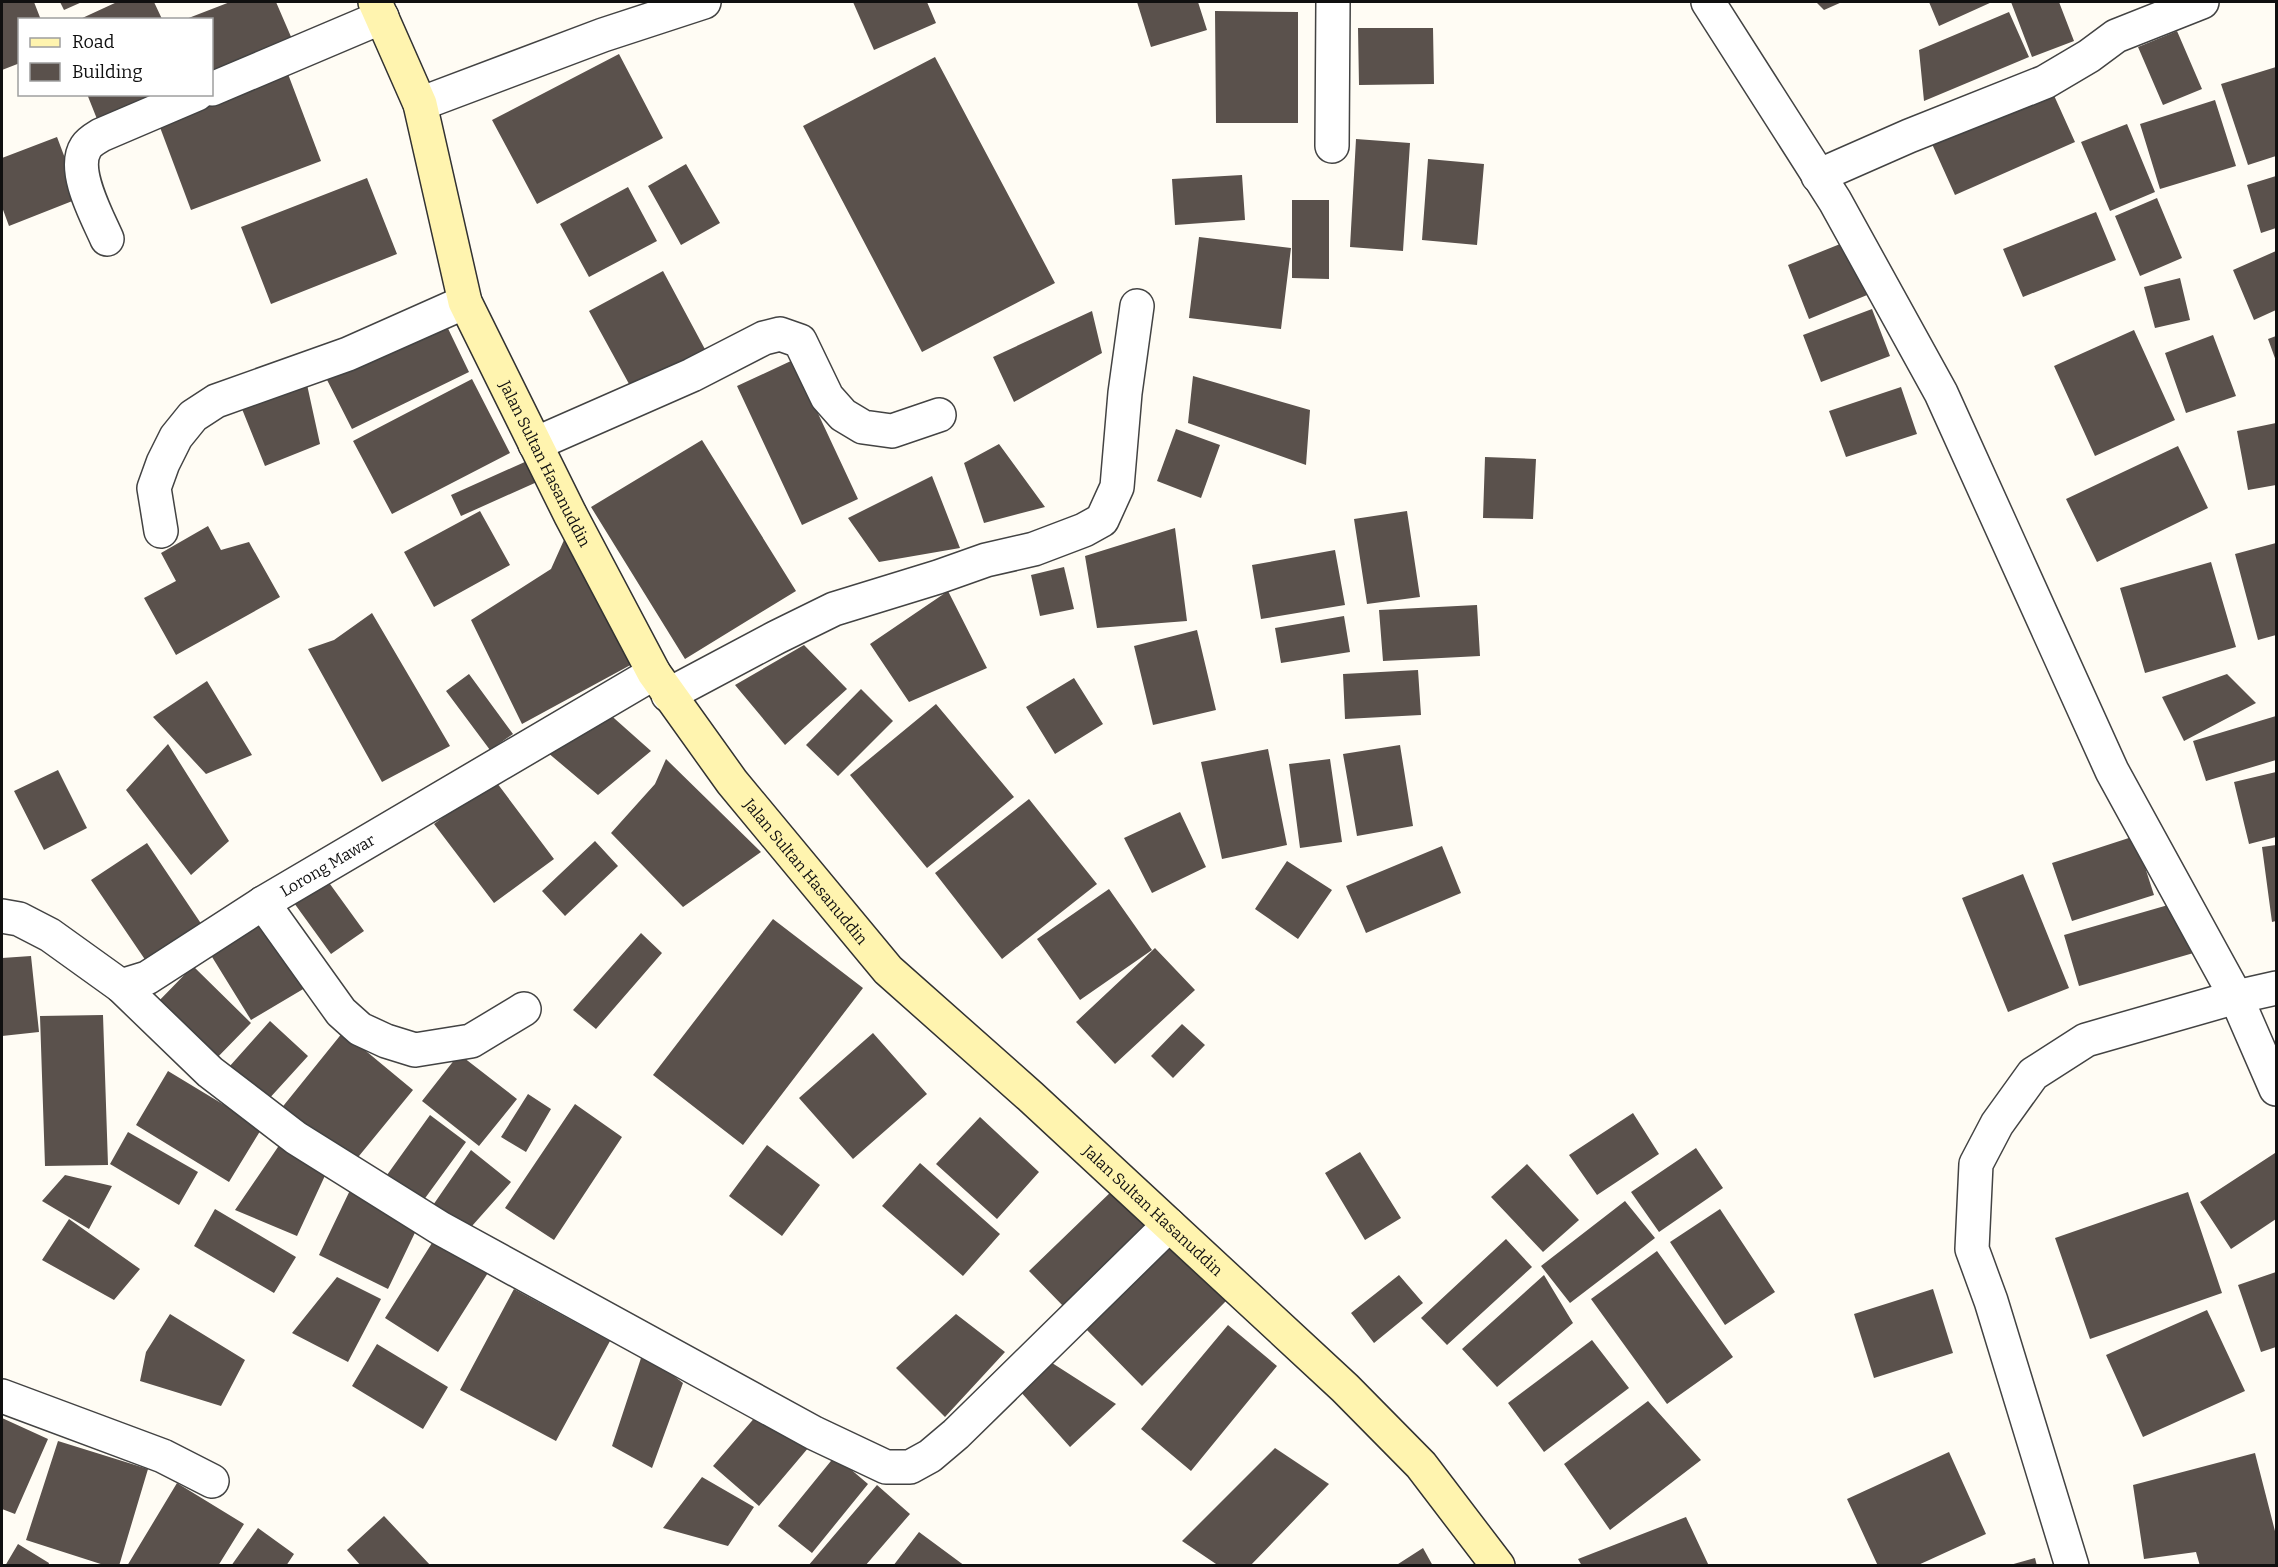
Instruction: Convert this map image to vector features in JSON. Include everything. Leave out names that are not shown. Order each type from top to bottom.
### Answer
[{"type":"main road","name":"Jalan Sultan Hasanuddin","points":[[379,9],[420,104],[465,302],[570,514],[661,684],[732,782],[888,970],[1030,1096],[1345,1388],[1421,1465],[1498,1566]]},
{"type":"street","points":[[420,104],[603,35],[704,2]]},
{"type":"street","points":[[1332,146],[1333,2]]},
{"type":"street","points":[[1708,2],[1834,201],[1941,393],[2112,771],[2236,997],[2277,1089]]},
{"type":"street","points":[[1818,176],[1909,136],[2045,82],[2089,56],[2116,36],[2202,2]]},
{"type":"street","points":[[213,88],[379,9]]},
{"type":"street","points":[[107,239],[82,175],[81,159],[87,145],[101,135],[192,96]]},
{"type":"street","points":[[161,531],[154,488],[176,436],[193,416],[216,400],[348,354],[465,302]]},
{"type":"street","name":"Lorong Mawar","points":[[121,986],[147,978],[263,903],[661,684],[777,637],[834,609],[986,560],[1034,549],[1084,530],[1102,520],[1116,487],[1125,393],[1137,306]]},
{"type":"street","points":[[535,444],[692,375],[764,338],[780,334],[800,341],[827,397],[843,415],[863,427],[892,431],[939,415]]},
{"type":"street","points":[[263,903],[340,1012],[360,1029],[386,1041],[415,1050],[471,1041],[524,1008]]},
{"type":"street","points":[[2,916],[19,918],[50,935],[121,986],[210,1072],[306,1144],[440,1228],[814,1433],[886,1467],[910,1467],[930,1456],[947,1442],[1169,1225]]},
{"type":"street","points":[[2072,1566],[1991,1300],[1972,1249],[1976,1164],[1997,1124],[2033,1074],[2086,1040],[2236,997],[2277,988]]},
{"type":"street","points":[[2,1395],[163,1456],[212,1481]]},
{"type":"building","points":[[2,2],[34,2],[40,18],[18,18],[18,64],[2,70]]},
{"type":"building","points":[[60,2],[82,2],[64,10]]},
{"type":"building","points":[[117,2],[154,2],[162,18],[82,18]]},
{"type":"building","points":[[230,2],[276,2],[292,39],[213,73],[213,18],[189,18]]},
{"type":"building","points":[[853,2],[927,2],[936,23],[874,50]]},
{"type":"building","points":[[1137,2],[1198,2],[1207,30],[1151,47]]},
{"type":"building","points":[[1816,2],[1842,2],[1824,10]]},
{"type":"building","points":[[1929,2],[1992,2],[1939,26]]},
{"type":"building","points":[[2011,2],[2059,2],[2074,41],[2032,57]]},
{"type":"building","points":[[1215,11],[1298,12],[1298,123],[1216,123]]},
{"type":"building","points":[[2009,12],[2029,57],[1924,101],[1919,50]]},
{"type":"building","points":[[1358,28],[1433,28],[1434,84],[1359,85]]},
{"type":"building","points":[[2177,31],[2202,89],[2163,105],[2138,47]]},
{"type":"building","points":[[619,54],[663,138],[537,204],[492,120]]},
{"type":"building","points":[[935,57],[1055,283],[922,352],[803,126]]},
{"type":"building","points":[[2276,67],[2276,156],[2248,165],[2221,84]]},
{"type":"building","points":[[288,74],[321,161],[191,210],[158,122]]},
{"type":"building","points":[[2052,91],[2075,142],[1955,195],[1932,144]]},
{"type":"building","points":[[88,96],[167,96],[99,124]]},
{"type":"building","points":[[2215,100],[2236,166],[2160,189],[2140,124]]},
{"type":"building","points":[[2127,124],[2155,192],[2110,211],[2081,142]]},
{"type":"building","points":[[57,137],[80,198],[9,226],[2,207],[2,158]]},
{"type":"building","points":[[1356,139],[1410,143],[1403,251],[1350,247]]},
{"type":"building","points":[[1428,159],[1484,164],[1477,245],[1422,240]]},
{"type":"building","points":[[686,164],[720,223],[681,245],[648,186]]},
{"type":"building","points":[[1242,175],[1245,220],[1175,225],[1172,179]]},
{"type":"building","points":[[2276,176],[2276,228],[2261,233],[2247,185]]},
{"type":"building","points":[[367,178],[397,254],[271,304],[241,227]]},
{"type":"building","points":[[628,187],[657,241],[589,277],[560,224]]},
{"type":"building","points":[[2157,198],[2182,258],[2140,276],[2115,216]]},
{"type":"building","points":[[1292,200],[1329,200],[1329,279],[1292,278]]},
{"type":"building","points":[[2096,212],[2116,260],[2023,297],[2003,249]]},
{"type":"building","points":[[1199,237],[1291,248],[1281,329],[1189,318]]},
{"type":"building","points":[[1850,240],[1872,293],[1809,319],[1788,265]]},
{"type":"building","points":[[2276,251],[2276,310],[2254,320],[2233,270]]},
{"type":"building","points":[[663,271],[707,353],[634,393],[589,311]]},
{"type":"building","points":[[2180,278],[2190,320],[2155,328],[2144,287]]},
{"type":"building","points":[[1872,309],[1890,356],[1821,382],[1803,335]]},
{"type":"building","points":[[1092,311],[1102,353],[1014,402],[993,357]]},
{"type":"building","points":[[441,314],[469,372],[352,429],[323,372]]},
{"type":"building","points":[[2134,330],[2175,420],[2095,456],[2054,366]]},
{"type":"building","points":[[2213,335],[2236,396],[2186,413],[2165,353]]},
{"type":"building","points":[[2276,336],[2276,361],[2268,339]]},
{"type":"building","points":[[793,360],[858,499],[802,525],[737,386]]},
{"type":"building","points":[[1193,376],[1310,410],[1306,465],[1188,423]]},
{"type":"building","points":[[472,379],[510,453],[392,514],[353,441]]},
{"type":"building","points":[[306,380],[320,444],[265,466],[242,409]]},
{"type":"building","points":[[1901,387],[1917,434],[1846,457],[1829,411]]},
{"type":"building","points":[[2276,423],[2276,485],[2248,490],[2237,431]]},
{"type":"building","points":[[1176,429],[1220,445],[1201,498],[1157,481]]},
{"type":"building","points":[[702,440],[796,591],[685,659],[591,507]]},
{"type":"building","points":[[999,444],[1045,507],[984,523],[964,463]]},
{"type":"building","points":[[2178,446],[2208,508],[2097,562],[2066,499]]},
{"type":"building","points":[[1485,457],[1536,459],[1533,519],[1483,518]]},
{"type":"building","points":[[527,461],[537,482],[461,516],[451,495]]},
{"type":"building","points":[[932,476],[960,548],[879,562],[848,518]]},
{"type":"building","points":[[480,511],[510,565],[434,607],[404,552]]},
{"type":"building","points":[[1407,511],[1420,597],[1367,604],[1354,519]]},
{"type":"building","points":[[208,526],[221,550],[249,542],[280,597],[176,655],[144,598],[176,581],[161,553]]},
{"type":"building","points":[[1175,528],[1187,621],[1097,628],[1085,556]]},
{"type":"building","points":[[564,540],[636,662],[522,724],[471,620],[551,569]]},
{"type":"building","points":[[2276,543],[2276,635],[2258,640],[2235,554]]},
{"type":"building","points":[[1335,550],[1345,605],[1261,619],[1252,565]]},
{"type":"building","points":[[2211,562],[2236,647],[2145,673],[2120,588]]},
{"type":"building","points":[[1064,567],[1074,609],[1040,616],[1031,575]]},
{"type":"building","points":[[948,591],[987,668],[909,702],[870,644]]},
{"type":"building","points":[[1477,605],[1480,656],[1383,661],[1379,610]]},
{"type":"building","points":[[372,613],[450,746],[382,782],[308,649],[334,640]]},
{"type":"building","points":[[1344,616],[1350,652],[1281,663],[1275,628]]},
{"type":"building","points":[[1197,630],[1216,710],[1153,725],[1134,646]]},
{"type":"building","points":[[804,645],[847,689],[785,745],[735,685]]},
{"type":"building","points":[[1418,670],[1421,715],[1345,719],[1343,674]]},
{"type":"building","points":[[469,674],[513,734],[490,750],[446,691]]},
{"type":"building","points":[[2227,674],[2256,703],[2184,741],[2162,697]]},
{"type":"building","points":[[1074,678],[1103,724],[1055,754],[1026,707]]},
{"type":"building","points":[[207,681],[252,755],[206,774],[153,717]]},
{"type":"building","points":[[861,689],[893,721],[838,776],[806,745]]},
{"type":"building","points":[[936,704],[1014,797],[927,868],[850,775]]},
{"type":"building","points":[[606,711],[651,751],[598,795],[547,752]]},
{"type":"building","points":[[2276,716],[2276,760],[2206,781],[2193,741]]},
{"type":"building","points":[[168,744],[229,841],[191,875],[126,790]]},
{"type":"building","points":[[1400,745],[1413,826],[1357,836],[1343,754]]},
{"type":"building","points":[[1268,749],[1287,845],[1222,859],[1201,762]]},
{"type":"building","points":[[666,759],[761,852],[683,907],[611,833],[655,784]]},
{"type":"building","points":[[1330,759],[1342,842],[1300,848],[1289,764]]},
{"type":"building","points":[[58,770],[87,828],[44,850],[14,791]]},
{"type":"building","points":[[2276,772],[2276,837],[2249,844],[2234,782]]},
{"type":"building","points":[[494,779],[554,859],[494,903],[434,824]]},
{"type":"building","points":[[1029,799],[1097,884],[1002,959],[935,873]]},
{"type":"building","points":[[1180,812],[1206,867],[1152,893],[1124,838]]},
{"type":"building","points":[[2135,836],[2154,895],[2072,921],[2052,863]]},
{"type":"building","points":[[595,841],[618,866],[565,916],[542,891]]},
{"type":"building","points":[[147,843],[204,928],[148,964],[91,880]]},
{"type":"building","points":[[2276,845],[2276,921],[2272,922],[2262,847]]},
{"type":"building","points":[[1442,846],[1461,893],[1366,933],[1346,886]]},
{"type":"building","points":[[1287,861],[1332,890],[1298,939],[1255,909]]},
{"type":"building","points":[[322,873],[364,931],[331,954],[289,896]]},
{"type":"building","points":[[2023,874],[2069,988],[2008,1012],[1962,898]]},
{"type":"building","points":[[1109,889],[1152,950],[1080,1000],[1037,939]]},
{"type":"building","points":[[2182,901],[2197,952],[2079,986],[2064,935]]},
{"type":"building","points":[[269,916],[310,985],[251,1020],[209,952]]},
{"type":"building","points":[[773,919],[863,988],[743,1145],[653,1075]]},
{"type":"building","points":[[641,933],[662,953],[596,1029],[573,1010]]},
{"type":"building","points":[[1155,948],[1195,990],[1115,1064],[1076,1022]]},
{"type":"building","points":[[31,956],[39,1032],[2,1036],[2,958]]},
{"type":"building","points":[[193,966],[251,1023],[211,1064],[153,1007]]},
{"type":"building","points":[[103,1015],[108,1165],[45,1166],[40,1016]]},
{"type":"building","points":[[270,1021],[308,1056],[267,1101],[229,1067]]},
{"type":"building","points":[[1182,1024],[1205,1045],[1173,1078],[1151,1056]]},
{"type":"building","points":[[343,1032],[413,1090],[350,1167],[280,1110]]},
{"type":"building","points":[[873,1033],[927,1094],[853,1159],[799,1098]]},
{"type":"building","points":[[459,1054],[517,1099],[479,1146],[422,1101]]},
{"type":"building","points":[[168,1071],[262,1128],[229,1182],[136,1125]]},
{"type":"building","points":[[528,1094],[551,1109],[526,1152],[501,1137]]},
{"type":"building","points":[[575,1104],[622,1137],[554,1240],[505,1208]]},
{"type":"building","points":[[1633,1113],[1659,1154],[1597,1195],[1569,1155]]},
{"type":"building","points":[[430,1115],[466,1142],[423,1201],[387,1175]]},
{"type":"building","points":[[980,1117],[1039,1172],[997,1219],[936,1164]]},
{"type":"building","points":[[128,1132],[198,1172],[179,1205],[110,1164]]},
{"type":"building","points":[[280,1144],[329,1167],[297,1236],[235,1210]]},
{"type":"building","points":[[767,1145],[820,1185],[782,1236],[729,1196]]},
{"type":"building","points":[[1696,1148],[1723,1188],[1659,1232],[1631,1192]]},
{"type":"building","points":[[471,1150],[511,1182],[472,1226],[429,1211]]},
{"type":"building","points":[[1360,1152],[1401,1218],[1365,1240],[1325,1173]]},
{"type":"building","points":[[2275,1153],[2276,1219],[2231,1249],[2200,1202]]},
{"type":"building","points":[[920,1163],[1000,1234],[963,1276],[882,1206]]},
{"type":"building","points":[[1527,1164],[1579,1220],[1543,1252],[1491,1197]]},
{"type":"building","points":[[65,1175],[112,1186],[89,1229],[42,1201]]},
{"type":"building","points":[[353,1184],[422,1218],[388,1289],[319,1255]]},
{"type":"building","points":[[1115,1188],[1151,1225],[1065,1308],[1029,1271]]},
{"type":"building","points":[[2188,1192],[2222,1293],[2090,1339],[2055,1238]]},
{"type":"building","points":[[1625,1201],[1655,1238],[1570,1303],[1541,1266]]},
{"type":"building","points":[[215,1209],[296,1257],[274,1293],[194,1246]]},
{"type":"building","points":[[1720,1209],[1775,1292],[1725,1325],[1670,1242]]},
{"type":"building","points":[[69,1219],[140,1269],[114,1300],[42,1260]]},
{"type":"building","points":[[437,1235],[491,1268],[438,1352],[385,1318]]},
{"type":"building","points":[[1506,1239],[1532,1267],[1447,1345],[1421,1318]]},
{"type":"building","points":[[1169,1245],[1226,1301],[1142,1386],[1085,1328]]},
{"type":"building","points":[[1657,1251],[1733,1357],[1667,1404],[1591,1299]]},
{"type":"building","points":[[2276,1272],[2276,1347],[2261,1352],[2238,1285]]},
{"type":"building","points":[[1399,1275],[1423,1303],[1374,1343],[1351,1313]]},
{"type":"building","points":[[1544,1275],[1573,1323],[1497,1387],[1462,1349]]},
{"type":"building","points":[[337,1277],[381,1299],[348,1362],[292,1333]]},
{"type":"building","points":[[514,1289],[610,1341],[556,1441],[460,1390]]},
{"type":"building","points":[[1933,1289],[1953,1353],[1874,1378],[1854,1314]]},
{"type":"building","points":[[2207,1310],[2245,1391],[2143,1437],[2106,1355]]},
{"type":"building","points":[[170,1314],[245,1360],[221,1406],[140,1381],[146,1352]]},
{"type":"building","points":[[956,1314],[1005,1352],[945,1417],[896,1368]]},
{"type":"building","points":[[1228,1325],[1277,1366],[1191,1471],[1141,1429]]},
{"type":"building","points":[[1592,1340],[1629,1388],[1544,1452],[1508,1403]]},
{"type":"building","points":[[377,1344],[448,1387],[423,1429],[352,1386]]},
{"type":"building","points":[[643,1352],[683,1383],[652,1468],[612,1446]]},
{"type":"building","points":[[1049,1361],[1116,1404],[1070,1447],[1019,1390]]},
{"type":"building","points":[[1648,1401],[1701,1460],[1610,1530],[1564,1464]]},
{"type":"building","points":[[763,1408],[809,1447],[759,1506],[713,1466]]},
{"type":"building","points":[[2,1418],[48,1439],[15,1514],[2,1509]]},
{"type":"building","points":[[58,1441],[148,1469],[119,1566],[107,1566],[26,1540]]},
{"type":"building","points":[[1275,1448],[1329,1484],[1250,1566],[1219,1566],[1182,1541]]},
{"type":"building","points":[[1949,1452],[1986,1534],[1916,1566],[1878,1566],[1847,1499]]},
{"type":"building","points":[[2255,1453],[2276,1535],[2276,1566],[2200,1566],[2196,1552],[2144,1559],[2133,1485]]},
{"type":"building","points":[[835,1456],[868,1484],[812,1553],[778,1526]]},
{"type":"building","points":[[702,1477],[754,1507],[728,1546],[663,1528]]},
{"type":"building","points":[[177,1483],[244,1524],[218,1566],[127,1566]]},
{"type":"building","points":[[877,1485],[910,1514],[865,1566],[808,1566]]},
{"type":"building","points":[[384,1516],[431,1566],[361,1566],[347,1550]]},
{"type":"building","points":[[1686,1517],[1709,1566],[1582,1566],[1578,1559]]},
{"type":"building","points":[[258,1528],[294,1554],[286,1566],[231,1566]]},
{"type":"building","points":[[919,1532],[965,1566],[893,1566]]},
{"type":"building","points":[[18,1544],[49,1563],[48,1566],[5,1566]]},
{"type":"building","points":[[1423,1548],[1433,1566],[1395,1566]]},
{"type":"building","points":[[2035,1558],[2037,1566],[2010,1565]]}]
